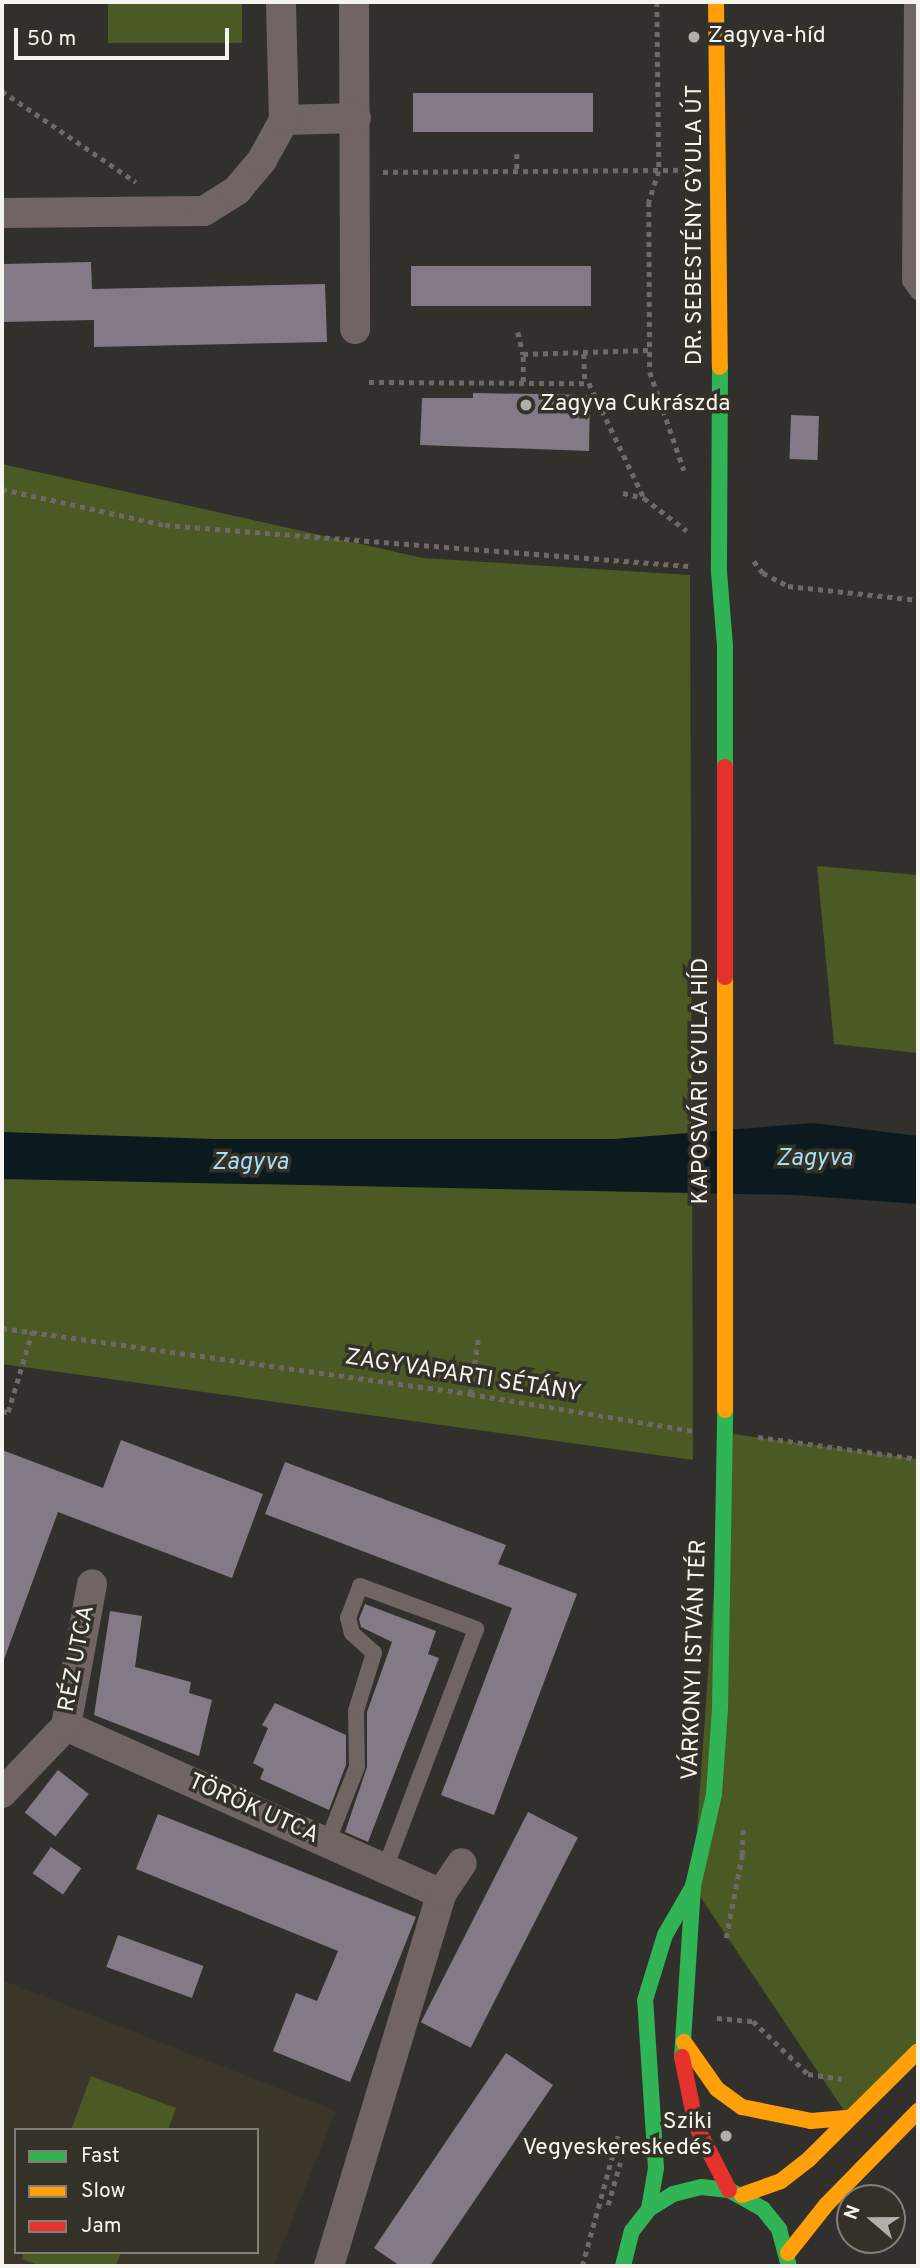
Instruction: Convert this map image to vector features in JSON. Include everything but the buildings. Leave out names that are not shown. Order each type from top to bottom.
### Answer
[{"type":"street","points":[[2,213],[204,211],[237,190],[262,160],[284,120],[281,2]]},
{"type":"street","points":[[354,2],[358,173],[355,329]]},
{"type":"street","name":"DR. SEBESTÉNY GYULA ÚT","points":[[716,2],[725,742]]},
{"type":"street","points":[[284,120],[356,118]]},
{"type":"street","name":"KAPOSVÁRI GYULA HÍD","points":[[725,742],[725,1426]]},
{"type":"street","name":"VÁRKONYI ISTVÁN TÉR","points":[[725,1426],[720,1709],[714,1794],[693,1886],[682,2039],[684,2080],[695,2126],[735,2193]]},
{"type":"street","name":"RÉZ UTCA","points":[[2,1793],[66,1726],[92,1584]]},
{"type":"street","name":"TÖRÖK UTCA","points":[[66,1726],[441,1894]]},
{"type":"street","points":[[329,2266],[441,1894],[462,1863]]},
{"type":"street","name":"VÁRKONYI ISTVÁN TÉR","points":[[649,2209],[656,2168],[645,2000],[665,1935],[693,1886]]},
{"type":"street","points":[[682,2039],[717,2089],[742,2107],[811,2121],[849,2118]]},
{"type":"street","points":[[735,2193],[781,2181],[918,2051]]},
{"type":"street","points":[[788,2260],[826,2205],[918,2111]]},
{"type":"street","points":[[623,2266],[632,2231],[649,2209],[673,2194],[701,2187],[735,2193],[763,2209],[779,2229],[788,2260]]},
{"type":"lane","points":[[912,2],[909,281],[918,292]]},
{"type":"lane","points":[[327,1843],[357,1767],[356,1711],[374,1653],[352,1633],[348,1618],[360,1586],[476,1629],[385,1869]]},
{"type":"path","points":[[657,2],[659,171],[649,202],[650,372],[685,472]]},
{"type":"path","points":[[2,91],[46,124],[129,173],[145,193],[145,213]]},
{"type":"path","points":[[517,154],[517,172]]},
{"type":"path","points":[[358,173],[695,170]]},
{"type":"path","points":[[518,332],[523,354],[523,382]]},
{"type":"path","points":[[523,354],[649,350]]},
{"type":"path","points":[[584,354],[584,383]]},
{"type":"path","points":[[369,382],[589,383],[644,498]]},
{"type":"path","points":[[2,489],[165,525],[693,566]]},
{"type":"path","points":[[623,493],[644,498],[695,537],[695,524]]},
{"type":"path","points":[[752,555],[763,573],[788,586],[918,600]]},
{"type":"path","name":"ZAGYVAPARTI SÉTÁNY","points":[[2,1328],[470,1394],[725,1426],[918,1459]]},
{"type":"path","points":[[2,1411],[8,1412],[32,1332]]},
{"type":"path","points":[[470,1394],[478,1340]]},
{"type":"path","points":[[709,2018],[753,2021],[808,2074],[847,2079]]},
{"type":"path","points":[[582,2266],[623,2124],[627,2137]]},
{"type":"path","points":[[606,2214],[624,2150]]},
{"type":"shaded area","points":[[2,1980],[336,2111],[274,2266],[2,2266]]},
{"type":"green space","points":[[108,2],[242,2],[242,43],[108,43]]},
{"type":"green space","points":[[2,464],[423,558],[690,575],[693,1460],[2,1364]]},
{"type":"green space","points":[[817,866],[918,875],[918,1053],[834,1044]]},
{"type":"green space","points":[[725,1433],[918,1459],[918,2051],[849,2118],[693,1886]]},
{"type":"green space","points":[[91,2076],[176,2108],[169,2128],[72,2128]]},
{"type":"green space","points":[[23,2254],[120,2254],[116,2266],[41,2266],[22,2259]]},
{"type":"water","name":"Zagyva","points":[[813,1123],[918,1136],[918,1204],[794,1195],[2,1179],[2,1132],[215,1139],[613,1139]]},
{"type":"traffic: fast","points":[[720,367],[719,572],[725,647],[725,767]]},
{"type":"traffic: fast","points":[[682,2057],[693,1886],[714,1794],[720,1708],[725,1410]]},
{"type":"traffic: fast","points":[[649,2209],[656,2168],[645,2000],[665,1935],[692,1888]]},
{"type":"traffic: fast","points":[[623,2266],[632,2231],[649,2209],[673,2194],[701,2187],[729,2190],[763,2209],[779,2229],[789,2266]]},
{"type":"traffic: slow","points":[[716,2],[720,367]]},
{"type":"traffic: slow","points":[[725,977],[725,1410]]},
{"type":"traffic: slow","points":[[684,2042],[717,2089],[742,2107],[811,2121],[849,2118]]},
{"type":"traffic: slow","points":[[742,2195],[781,2181],[809,2159],[918,2051]]},
{"type":"traffic: slow","points":[[788,2253],[826,2205],[918,2111]]},
{"type":"traffic: jam","points":[[725,767],[725,977]]},
{"type":"traffic: jam","points":[[682,2057],[696,2126],[729,2190]]},
{"type":"place","name":"Zagyva-híd","points":[[694,37]]},
{"type":"place","name":"Zagyva Cukrászda","points":[[526,405]]},
{"type":"place","name":"Sziki Vegyeskereskedés","points":[[726,2136]]}]
